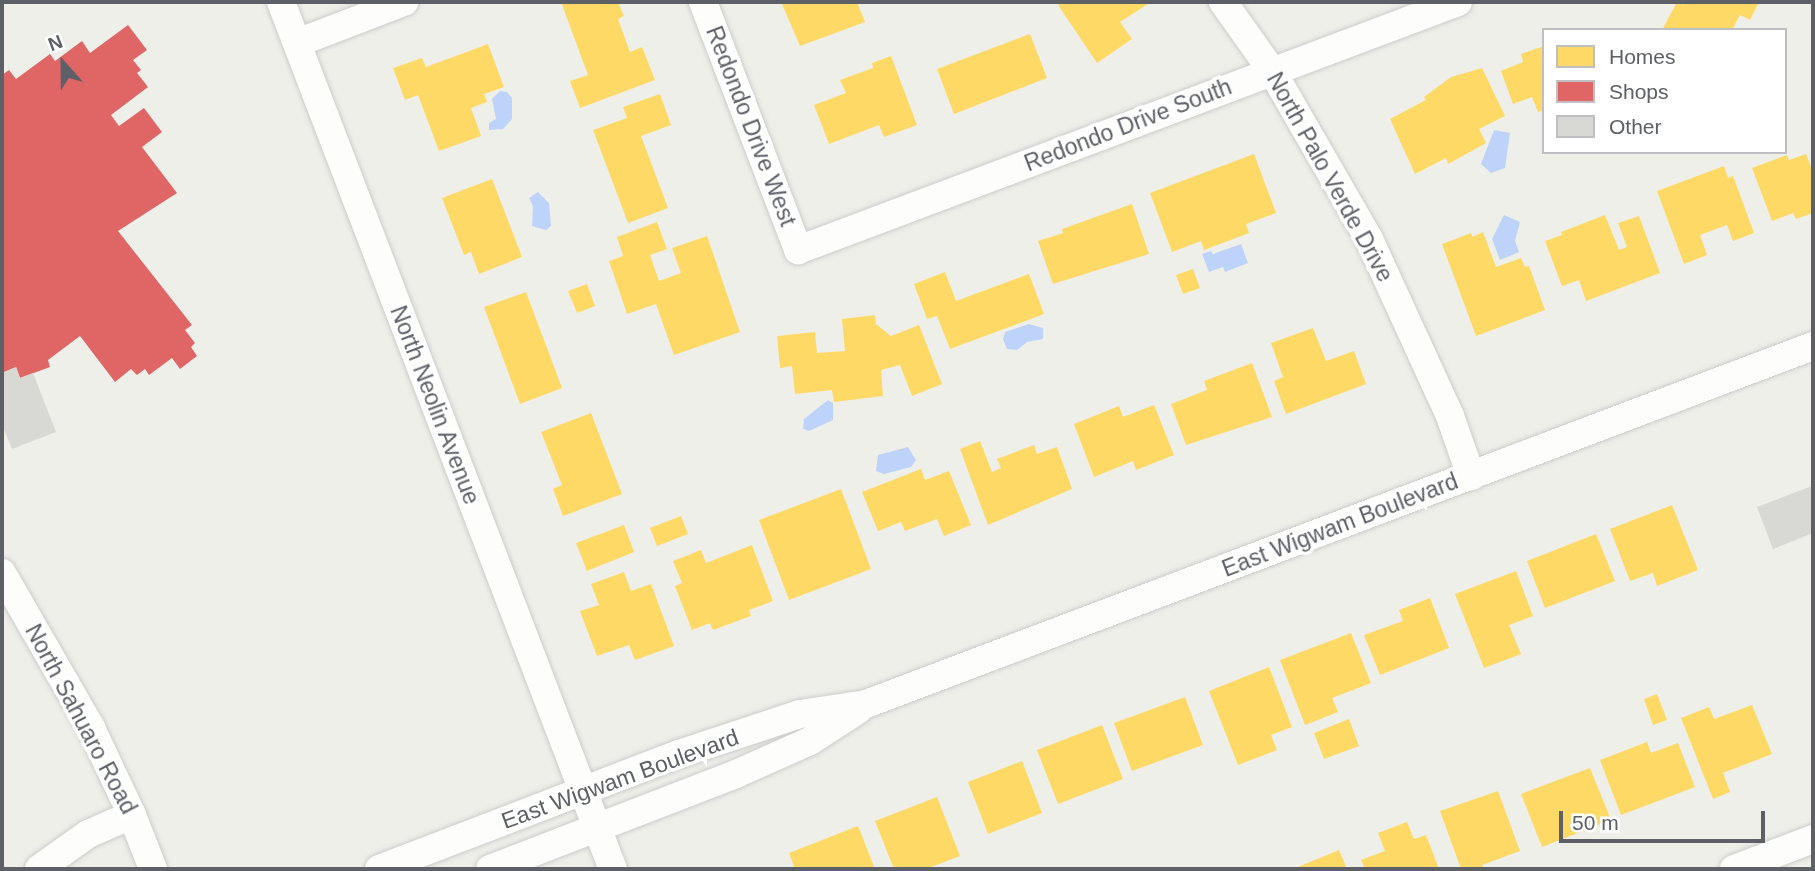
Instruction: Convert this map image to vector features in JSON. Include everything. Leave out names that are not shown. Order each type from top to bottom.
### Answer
[{"type":"street","name":"North Neolin Avenue","points":[[281,2],[613,869]]},
{"type":"street","points":[[297,43],[404,2]]},
{"type":"street","name":"Redondo Drive West","points":[[703,2],[798,250]]},
{"type":"street","name":"North Palo Verde Drive","points":[[1223,2],[1272,71],[1369,239],[1450,416],[1471,476]]},
{"type":"street","name":"Redondo Drive South","points":[[798,250],[1458,2]]},
{"type":"street","name":"East Wigwam Boulevard","points":[[490,869],[678,754],[800,714],[866,704],[1813,346]]},
{"type":"street","name":"North Sahuaro Road","points":[[2,573],[80,709],[132,814],[153,869]]},
{"type":"street","name":"East Wigwam Boulevard","points":[[379,869],[590,810],[736,774],[810,741],[866,704]]},
{"type":"street","points":[[39,869],[88,834],[132,814]]},
{"type":"street","points":[[1734,869],[1813,839]]},
{"type":"water","points":[[500,91],[507,92],[512,98],[512,119],[503,129],[489,130],[489,123],[496,119],[492,99]]},
{"type":"water","points":[[1494,130],[1510,133],[1505,168],[1491,173],[1481,164]]},
{"type":"water","points":[[538,192],[549,203],[551,226],[546,230],[532,226],[533,206],[529,198]]},
{"type":"water","points":[[1504,215],[1520,222],[1515,241],[1519,252],[1500,260],[1492,239]]},
{"type":"water","points":[[1241,244],[1248,263],[1225,272],[1223,267],[1209,272],[1202,254],[1211,251],[1213,254]]},
{"type":"water","points":[[1029,324],[1043,328],[1043,339],[1027,342],[1017,350],[1007,349],[1003,339],[1005,332]]},
{"type":"water","points":[[828,400],[833,403],[833,420],[809,431],[803,429],[804,419]]},
{"type":"water","points":[[908,447],[916,460],[911,467],[884,474],[876,471],[878,455]]},
{"type":"building: Homes","points":[[561,2],[618,2],[624,16],[618,19],[630,52],[642,47],[655,80],[580,108],[570,81],[588,75]]},
{"type":"building: Homes","points":[[781,2],[857,2],[865,22],[800,46]]},
{"type":"building: Homes","points":[[1063,2],[1151,2],[1120,22],[1132,39],[1097,63],[1058,5]]},
{"type":"building: Homes","points":[[1677,2],[1683,5],[1685,2],[1759,2],[1750,20],[1740,15],[1733,28],[1663,28]]},
{"type":"building: Homes","points":[[1030,34],[1047,78],[954,114],[937,69]]},
{"type":"building: Homes","points":[[488,44],[504,87],[484,94],[487,102],[471,108],[481,136],[439,151],[418,95],[405,100],[393,68],[422,58],[426,67]]},
{"type":"building: Homes","points":[[1542,47],[1542,111],[1538,112],[1532,97],[1513,104],[1501,71],[1523,62],[1521,54]]},
{"type":"building: Homes","points":[[891,56],[917,125],[884,137],[879,125],[829,144],[814,105],[846,93],[840,80],[873,68],[872,63]]},
{"type":"building: Homes","points":[[1482,68],[1505,116],[1479,129],[1486,143],[1448,164],[1446,158],[1415,174],[1390,119],[1426,100],[1424,97],[1451,77]]},
{"type":"building: Homes","points":[[660,94],[671,125],[641,136],[668,208],[628,223],[593,130],[627,118],[623,107]]},
{"type":"building: Homes","points":[[1254,154],[1276,213],[1246,224],[1249,233],[1204,250],[1201,241],[1172,252],[1150,193]]},
{"type":"building: Homes","points":[[1806,154],[1811,167],[1813,166],[1813,213],[1796,219],[1793,213],[1772,221],[1752,168],[1787,155],[1789,160]]},
{"type":"building: Homes","points":[[1724,166],[1728,178],[1733,176],[1754,233],[1733,241],[1727,225],[1700,235],[1707,255],[1684,264],[1657,191]]},
{"type":"building: Homes","points":[[492,179],[522,257],[479,274],[471,252],[464,255],[442,198]]},
{"type":"building: Homes","points":[[1132,204],[1149,254],[1053,284],[1038,241],[1063,233],[1062,229]]},
{"type":"building: Homes","points":[[1605,215],[1619,250],[1627,247],[1618,223],[1639,216],[1660,273],[1586,301],[1579,280],[1562,286],[1545,241]]},
{"type":"building: Homes","points":[[657,222],[667,249],[650,255],[659,281],[681,273],[672,248],[707,236],[740,332],[674,355],[656,304],[627,314],[609,261],[623,256],[617,237]]},
{"type":"building: Homes","points":[[1483,232],[1496,267],[1521,258],[1525,267],[1529,266],[1545,310],[1476,336],[1442,244],[1471,233],[1472,237]]},
{"type":"building: Homes","points":[[1193,269],[1200,288],[1183,294],[1176,275]]},
{"type":"building: Homes","points":[[945,272],[956,301],[1029,274],[1044,314],[950,349],[937,316],[927,319],[914,284]]},
{"type":"building: Homes","points":[[587,284],[595,306],[577,313],[568,291]]},
{"type":"building: Homes","points":[[526,292],[562,388],[520,404],[484,307]]},
{"type":"building: Homes","points":[[875,315],[876,324],[891,336],[919,325],[942,384],[912,396],[900,365],[881,370],[883,396],[834,402],[832,390],[795,394],[792,366],[780,368],[777,336],[815,332],[817,353],[845,351],[842,319]]},
{"type":"building: Homes","points":[[1313,328],[1326,361],[1354,351],[1366,384],[1286,414],[1274,381],[1283,377],[1271,343]]},
{"type":"building: Homes","points":[[1252,363],[1272,417],[1186,445],[1171,404],[1207,390],[1204,381]]},
{"type":"building: Homes","points":[[1154,405],[1174,455],[1136,470],[1133,461],[1094,477],[1074,424],[1119,406],[1123,417]]},
{"type":"building: Homes","points":[[591,413],[622,494],[563,516],[553,489],[562,485],[541,432]]},
{"type":"building: Homes","points":[[980,441],[992,472],[1001,468],[997,459],[1034,445],[1037,454],[1057,447],[1072,489],[988,525],[960,449]]},
{"type":"building: Homes","points":[[921,469],[925,480],[949,471],[971,525],[944,536],[937,519],[905,531],[901,522],[878,531],[862,492]]},
{"type":"building: Homes","points":[[841,489],[871,569],[789,600],[759,520]]},
{"type":"building: Homes","points":[[1672,505],[1698,570],[1657,586],[1653,573],[1630,581],[1610,529]]},
{"type":"building: Homes","points":[[681,516],[688,534],[657,546],[650,528]]},
{"type":"building: Homes","points":[[624,525],[634,552],[587,571],[576,543]]},
{"type":"building: Homes","points":[[1596,534],[1615,581],[1545,608],[1527,561]]},
{"type":"building: Homes","points":[[752,545],[773,601],[749,610],[751,616],[713,630],[710,623],[692,630],[675,586],[682,583],[673,561],[701,550],[706,563]]},
{"type":"building: Homes","points":[[1516,571],[1533,616],[1509,625],[1521,654],[1484,668],[1455,594]]},
{"type":"building: Homes","points":[[624,572],[631,591],[651,584],[674,646],[635,660],[629,645],[597,656],[580,611],[599,605],[591,584]]},
{"type":"building: Homes","points":[[1430,598],[1449,648],[1380,675],[1364,635],[1403,621],[1399,610]]},
{"type":"building: Homes","points":[[1351,633],[1371,683],[1332,698],[1338,712],[1305,725],[1280,660]]},
{"type":"building: Homes","points":[[1269,667],[1292,727],[1271,735],[1277,750],[1238,765],[1209,691]]},
{"type":"building: Homes","points":[[1657,694],[1667,720],[1653,725],[1644,699]]},
{"type":"building: Homes","points":[[1185,697],[1203,745],[1132,771],[1114,723]]},
{"type":"building: Homes","points":[[1752,705],[1772,754],[1723,773],[1730,792],[1713,799],[1681,718],[1709,707],[1714,719]]},
{"type":"building: Homes","points":[[1349,719],[1359,746],[1324,759],[1314,733]]},
{"type":"building: Homes","points":[[1102,725],[1123,779],[1058,804],[1037,750]]},
{"type":"building: Homes","points":[[1647,742],[1651,753],[1678,743],[1695,787],[1621,815],[1600,760]]},
{"type":"building: Homes","points":[[1022,761],[1042,813],[988,834],[968,782]]},
{"type":"building: Homes","points":[[1590,768],[1611,820],[1542,847],[1521,794]]},
{"type":"building: Homes","points":[[1498,791],[1520,851],[1482,865],[1484,869],[1461,869],[1440,811]]},
{"type":"building: Homes","points":[[937,797],[960,856],[926,869],[894,869],[875,821]]},
{"type":"building: Homes","points":[[1407,822],[1414,839],[1426,835],[1439,869],[1365,869],[1361,860],[1385,851],[1378,833]]},
{"type":"building: Homes","points":[[858,826],[875,869],[795,869],[789,853]]},
{"type":"building: Homes","points":[[1339,850],[1347,869],[1293,869]]},
{"type":"building: Shops","points":[[128,25],[147,50],[133,60],[141,70],[137,73],[148,87],[111,115],[119,126],[144,108],[162,132],[142,147],[177,193],[118,231],[192,325],[185,330],[195,343],[191,347],[197,356],[180,369],[172,358],[149,375],[145,369],[137,375],[131,369],[115,382],[80,336],[48,360],[50,367],[20,378],[16,367],[2,373],[2,75],[9,70],[16,79],[50,54],[55,61],[82,41],[90,53]]},
{"type":"building: Other","points":[[16,367],[20,378],[33,373],[56,432],[12,449],[2,424],[2,373]]},
{"type":"building: Other","points":[[1812,486],[1813,533],[1773,549],[1757,507]]}]
